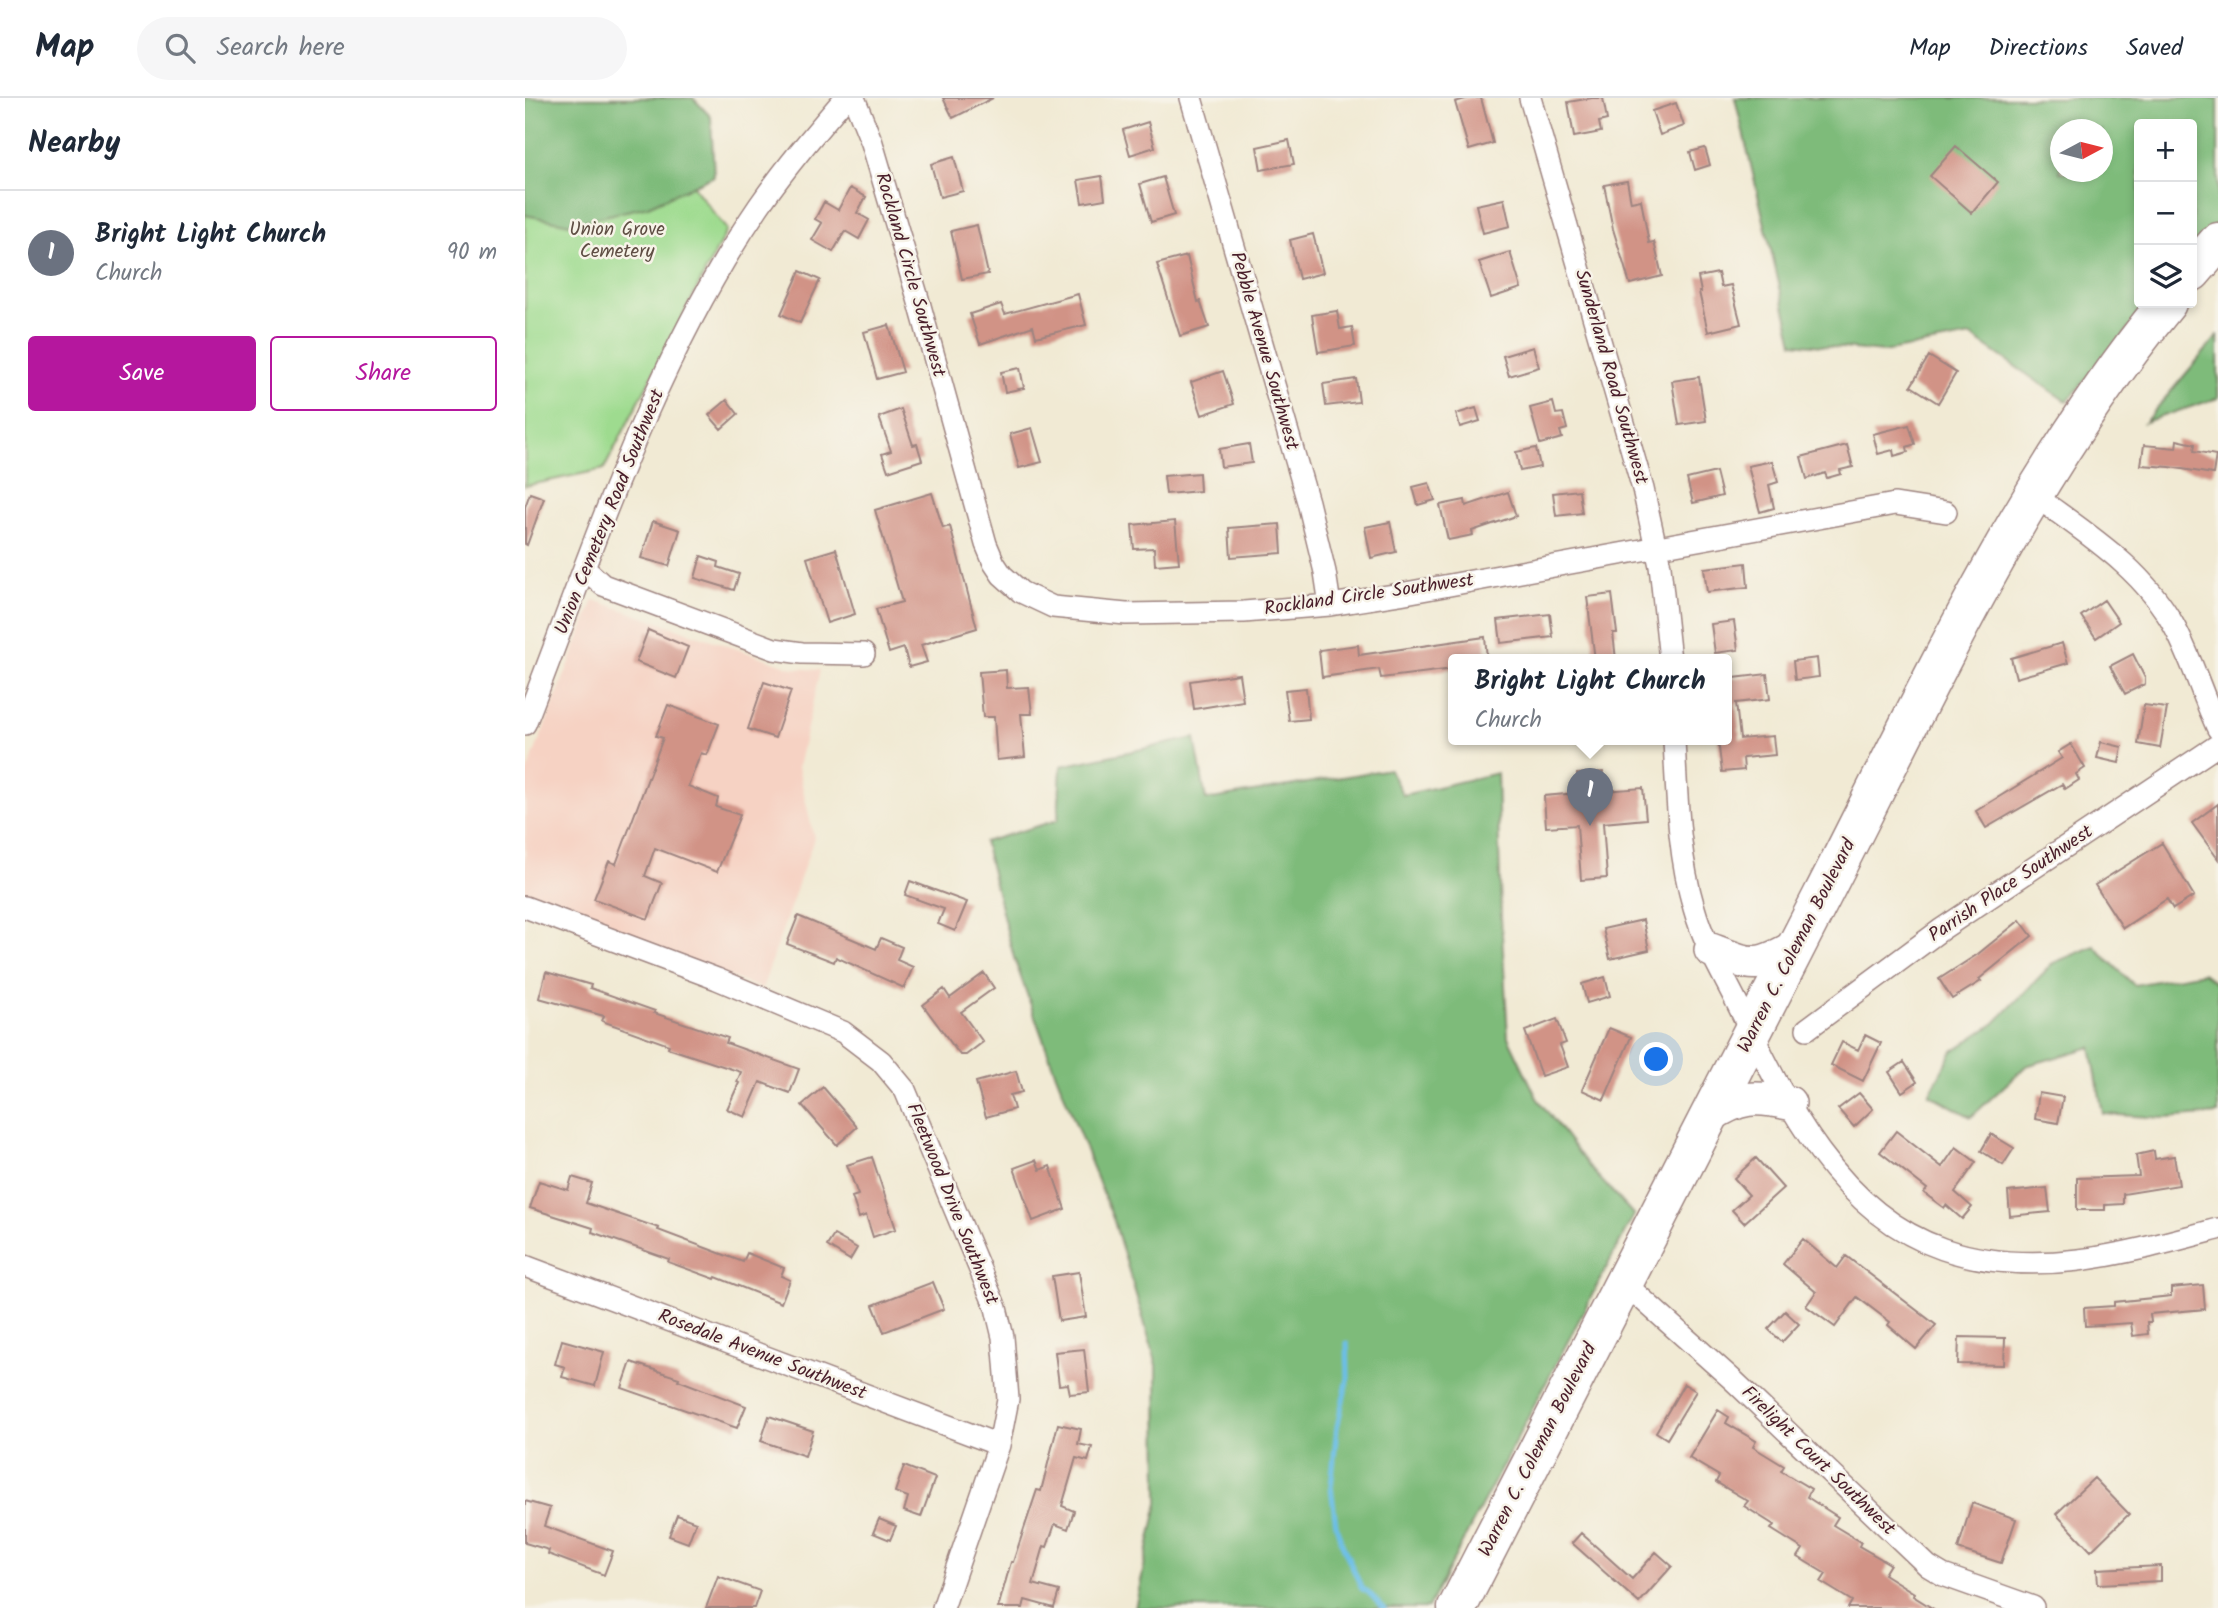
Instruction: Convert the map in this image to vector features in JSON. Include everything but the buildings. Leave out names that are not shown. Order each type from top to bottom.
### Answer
[{"type":"highway","points":[[2197,266],[2218,242]]},
{"type":"highway","name":"Warren C. Coleman Boulevard","points":[[1457,1608],[1952,641],[2078,422],[2132,345],[2163,308]]},
{"type":"main road","points":[[1711,950],[1750,963],[1769,962],[1798,945]]},
{"type":"main road","points":[[1710,1116],[1727,1105],[1751,1098],[1789,1103]]},
{"type":"street","name":"Union Cemetery Road Southwest","points":[[525,724],[628,456],[715,278],[759,206],[806,143],[845,98]]},
{"type":"street","name":"Rockland Circle Southwest","points":[[853,98],[872,143],[986,544],[1002,575],[1034,600],[1053,607],[1126,614],[1244,612],[1330,605],[1657,549],[1895,504],[1946,512]]},
{"type":"street","name":"Pebble Avenue Southwest","points":[[1191,98],[1308,502],[1330,605]]},
{"type":"street","name":"Sunderland Road Southwest","points":[[1530,98],[1643,489],[1657,549],[1669,654]]},
{"type":"street","points":[[2034,495],[2117,557],[2149,588],[2173,623],[2196,668],[2218,729]]},
{"type":"street","points":[[585,569],[603,585],[774,649],[802,653],[864,654]]},
{"type":"street","points":[[1674,745],[1678,808],[1687,878],[1694,908],[1711,950],[1789,1103],[1820,1154],[1846,1184],[1903,1230],[1945,1250],[1985,1259],[2034,1263],[2081,1261],[2218,1229]]},
{"type":"street","name":"Parrish Place Southwest","points":[[1807,1029],[1942,929],[2218,746]]},
{"type":"street","name":"Fleetwood Drive Southwest","points":[[525,907],[717,979],[843,1032],[881,1061],[905,1090],[996,1308],[1003,1337],[1008,1381],[1008,1399],[999,1445],[943,1608]]},
{"type":"street","name":"Rosedale Avenue Southwest","points":[[525,1266],[999,1445]]},
{"type":"street","name":"Firelight Court Southwest","points":[[1623,1282],[1734,1381],[1929,1566],[1943,1575],[2033,1607]]},
{"type":"shaded area","points":[[594,600],[793,668],[820,670],[798,767],[814,838],[762,989],[525,896],[525,777]]},
{"type":"green space","name":"Union Grove Cemetery","points":[[525,98],[625,98],[727,230],[604,469],[525,486]]},
{"type":"green space","points":[[525,98],[693,98],[711,117],[714,176],[648,206],[570,224],[525,215]]},
{"type":"green space","points":[[1735,98],[2218,98],[2218,223],[2197,248],[2197,119],[2134,119],[2134,308],[2147,308],[2067,402],[1971,336],[1883,352],[1793,343]]},
{"type":"green space","points":[[2217,337],[2218,398],[2145,422]]},
{"type":"green space","points":[[1195,738],[1206,800],[1389,769],[1403,795],[1497,773],[1508,1037],[1537,1098],[1591,1169],[1634,1215],[1428,1608],[1135,1608],[1158,1503],[1157,1365],[1114,1221],[1052,1064],[1014,958],[984,842],[1058,820],[1061,766]]},
{"type":"green space","points":[[2094,946],[2134,985],[2203,973],[2218,984],[2218,1114],[2165,1118],[2103,1114],[2091,1047],[2026,1066],[1971,1117],[1929,1094],[1953,1051],[1995,1023],[2053,963]]},
{"type":"waterway","points":[[1347,1343],[1348,1378],[1337,1427],[1331,1487],[1336,1525],[1362,1589],[1384,1608]]},
{"type":"place","name":"Bright Light Church","points":[[1590,826]]}]
